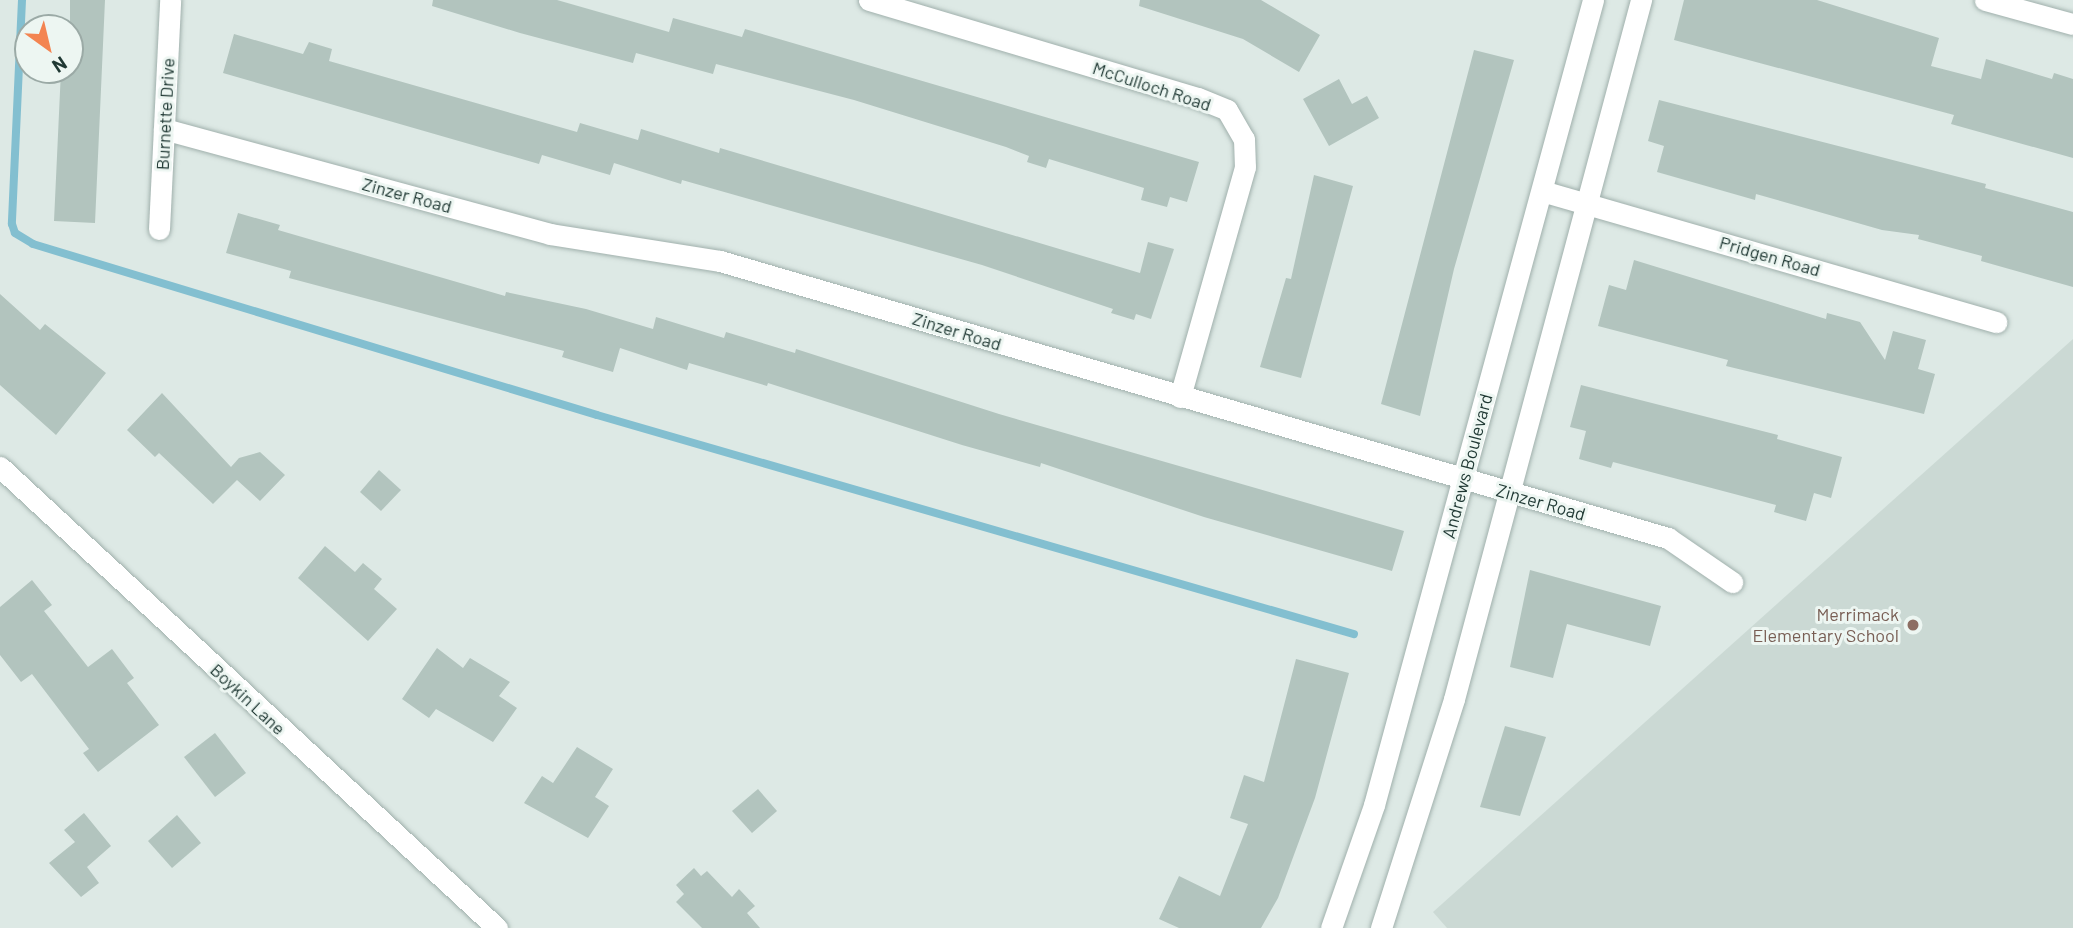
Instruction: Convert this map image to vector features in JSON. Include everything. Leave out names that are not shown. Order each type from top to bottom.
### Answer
[{"type":"street","name":"Burnette Drive","points":[[159,229],[170,0]]},
{"type":"street","name":"McCulloch Road","points":[[869,0],[1198,98],[1227,110],[1244,139],[1245,167],[1180,397]]},
{"type":"street","name":"Andrews Boulevard","points":[[1331,928],[1374,805],[1593,0]]},
{"type":"street","points":[[1381,928],[1454,699],[1641,0]]},
{"type":"street","points":[[1985,0],[2073,24]]},
{"type":"street","name":"Zinzer Road","points":[[164,130],[550,234],[720,261],[1668,538],[1732,582]]},
{"type":"street","name":"Pridgen Road","points":[[1542,191],[1997,322]]},
{"type":"street","name":"Boykin Lane","points":[[0,467],[498,928]]},
{"type":"shaded area","name":"Merrimack Elementary School","points":[[2073,339],[2073,928],[1447,928],[1433,912]]},
{"type":"building","points":[[70,0],[105,0],[95,223],[54,221],[60,84],[84,84],[84,14],[70,14]]},
{"type":"building","points":[[433,0],[557,0],[669,32],[673,18],[742,37],[745,29],[1199,162],[1187,202],[1170,197],[1167,207],[1141,200],[1144,188],[1049,159],[1046,168],[1027,162],[1029,156],[1006,147],[854,100],[716,64],[713,74],[636,53],[633,63],[432,6]]},
{"type":"building","points":[[1140,0],[1261,0],[1320,35],[1299,72],[1243,39],[1139,6]]},
{"type":"building","points":[[1684,0],[1817,0],[1939,38],[1931,66],[1981,79],[1986,59],[2052,79],[2054,73],[2073,79],[2073,158],[1951,124],[1954,115],[1674,40]]},
{"type":"building","points":[[234,34],[303,54],[309,42],[332,49],[329,61],[577,132],[580,123],[638,140],[641,129],[719,153],[720,148],[1140,273],[1148,242],[1174,249],[1151,319],[1136,314],[1134,320],[1111,313],[1113,309],[982,265],[682,180],[681,184],[614,163],[610,175],[542,155],[539,164],[223,73]]},
{"type":"building","points":[[1474,50],[1514,60],[1454,269],[1420,416],[1381,404]]},
{"type":"building","points":[[1339,79],[1352,104],[1367,96],[1379,118],[1329,146],[1303,99]]},
{"type":"building","points":[[1659,100],[1986,184],[1985,188],[2073,212],[2073,287],[1981,261],[1982,256],[1918,239],[1919,235],[1882,230],[1756,194],[1755,200],[1657,172],[1664,146],[1648,141]]},
{"type":"building","points":[[1314,175],[1353,186],[1301,378],[1260,367],[1286,278],[1291,279]]},
{"type":"building","points":[[238,213],[280,225],[278,230],[505,296],[506,292],[586,309],[653,329],[656,317],[724,338],[726,332],[795,353],[796,349],[999,414],[1404,531],[1392,571],[1204,517],[1041,463],[1040,467],[962,445],[768,383],[767,386],[689,363],[687,370],[620,348],[613,372],[562,357],[564,351],[289,278],[291,271],[226,253]]},
{"type":"building","points":[[1634,260],[1826,319],[1827,313],[1860,322],[1885,360],[1893,331],[1926,340],[1918,369],[1935,374],[1924,414],[1726,366],[1728,360],[1598,326],[1609,285],[1626,290]]},
{"type":"building","points":[[0,294],[40,330],[45,324],[106,373],[56,435],[0,385]]},
{"type":"building","points":[[1581,385],[1778,435],[1777,439],[1842,457],[1831,498],[1814,493],[1806,521],[1774,512],[1776,505],[1613,462],[1611,468],[1579,459],[1586,431],[1570,427]]},
{"type":"building","points":[[162,393],[231,467],[239,458],[260,452],[285,475],[260,501],[237,480],[213,504],[159,453],[155,457],[127,430]]},
{"type":"building","points":[[379,470],[401,490],[381,511],[360,492]]},
{"type":"building","points":[[325,546],[355,572],[363,563],[382,579],[374,589],[397,609],[368,641],[298,578]]},
{"type":"building","points":[[1530,570],[1661,606],[1650,646],[1567,624],[1553,678],[1510,667]]},
{"type":"building","points":[[32,580],[52,605],[44,611],[88,667],[112,649],[134,678],[127,683],[159,725],[98,772],[83,753],[89,749],[32,674],[21,682],[0,655],[0,607]]},
{"type":"building","points":[[437,648],[463,668],[470,658],[510,682],[499,696],[517,708],[493,742],[436,709],[429,718],[402,699]]},
{"type":"building","points":[[1296,659],[1349,673],[1315,798],[1278,898],[1261,928],[1179,928],[1159,919],[1179,876],[1220,896],[1248,824],[1230,818],[1244,775],[1264,782]]},
{"type":"building","points":[[1505,726],[1546,737],[1520,816],[1480,807]]},
{"type":"building","points":[[215,733],[246,773],[215,797],[184,757]]},
{"type":"building","points":[[577,747],[613,769],[595,797],[609,806],[588,838],[524,803],[542,776],[553,783]]},
{"type":"building","points":[[758,789],[777,811],[752,833],[732,811]]},
{"type":"building","points":[[84,813],[111,846],[87,867],[99,883],[81,897],[49,863],[75,842],[64,830]]},
{"type":"building","points":[[177,815],[201,843],[172,868],[148,841]]},
{"type":"building","points":[[694,868],[701,876],[707,871],[732,897],[739,889],[755,906],[747,913],[760,928],[702,928],[676,902],[684,894],[676,885]]},
{"type":"waterway","points":[[22,0],[12,224],[15,233],[33,244],[597,415],[1354,634]]},
{"type":"place","name":"Merrimack Elementary School","points":[[1913,625]]}]
